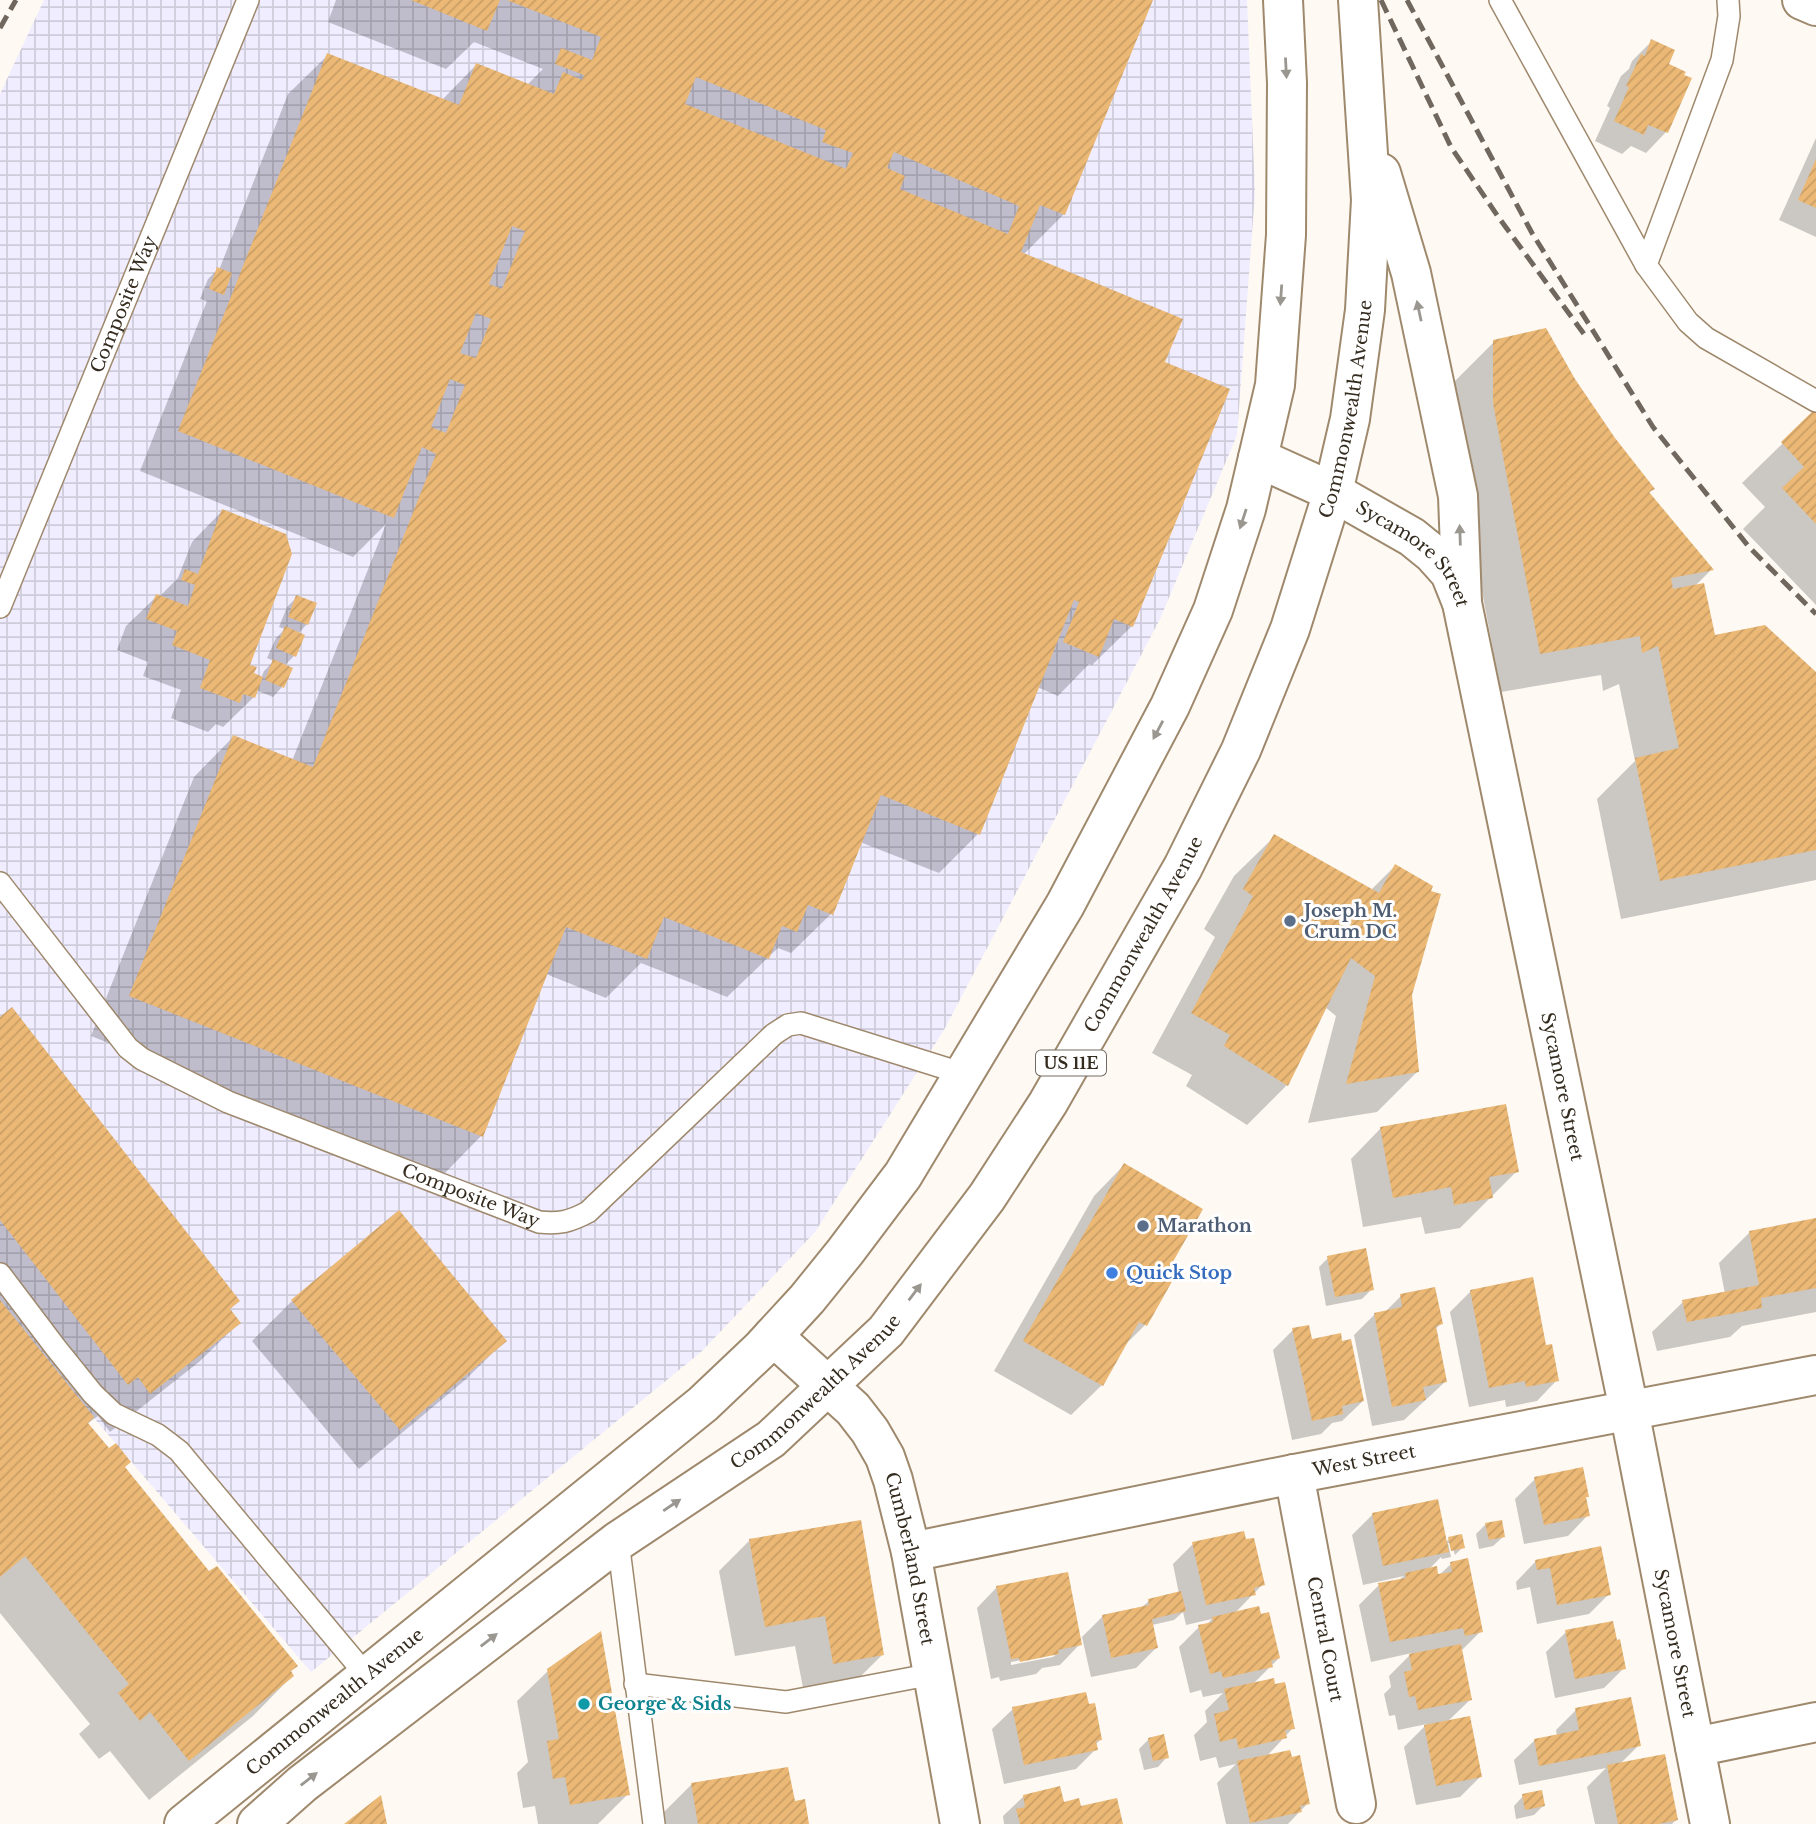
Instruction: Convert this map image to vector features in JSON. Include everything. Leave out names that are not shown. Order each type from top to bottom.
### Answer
[{"type":"main road","name":"Commonwealth Avenue","points":[[184,1824],[703,1404],[773,1336],[845,1252],[903,1175],[1066,905],[1170,706],[1213,610],[1246,509],[1275,385],[1286,235],[1287,83],[1283,0]]},
{"type":"main road","name":"Commonwealth Avenue","points":[[257,1824],[302,1784],[618,1541],[771,1439],[886,1331],[987,1197],[1048,1103],[1183,867],[1241,750],[1290,629],[1332,492],[1350,419],[1365,310],[1371,200],[1358,0]]},
{"type":"main road","points":[[1802,0],[1816,6]]},
{"type":"main road","points":[[1367,124],[1411,273],[1458,496],[1462,603]]},
{"type":"main road","name":"Sycamore Street","points":[[1258,458],[1332,492],[1412,537],[1433,554],[1450,573],[1462,603],[1629,1410],[1710,1824]]},
{"type":"main road","name":"Cumberland Street","points":[[773,1336],[862,1420],[885,1457],[911,1552],[960,1824]]},
{"type":"main road","name":"West Street","points":[[911,1552],[1294,1474],[1816,1375]]},
{"type":"main road","name":"Central Court","points":[[1294,1474],[1356,1804]]},
{"type":"main road","points":[[1695,1746],[1816,1722]]},
{"type":"lane","name":"Composite Way","points":[[0,607],[248,0]]},
{"type":"lane","points":[[1500,0],[1646,265],[1688,322],[1706,338],[1816,401]]},
{"type":"lane","points":[[1646,265],[1722,60],[1729,16],[1728,0]]},
{"type":"lane","name":"Composite Way","points":[[0,883],[128,1048],[142,1059],[228,1102],[539,1222],[558,1223],[573,1220],[588,1212],[774,1034],[788,1025],[801,1023],[964,1074]]},
{"type":"lane","points":[[0,1274],[93,1394],[114,1414],[158,1436],[179,1451],[367,1676]]},
{"type":"lane","points":[[618,1541],[653,1824]]},
{"type":"lane","points":[[635,1684],[786,1702],[933,1674]]},
{"type":"shaded area","points":[[44,0],[1247,0],[1255,193],[1237,435],[1160,619],[944,1030],[815,1232],[701,1352],[311,1672],[0,1308],[0,94]]},
{"type":"building","points":[[411,0],[500,0],[487,31]]},
{"type":"building","points":[[507,0],[1153,0],[1065,215],[1040,205],[1021,252],[1183,319],[1165,362],[1230,389],[1133,627],[1114,619],[1099,657],[1063,642],[1079,602],[1074,600],[980,835],[881,795],[833,915],[808,905],[797,932],[782,926],[769,959],[664,917],[647,959],[566,927],[483,1137],[129,996],[233,735],[313,767],[436,454],[422,447],[394,518],[178,431],[327,53],[459,105],[476,63],[554,94],[563,72],[582,80],[584,75],[555,64],[561,48],[592,60],[601,37]],"holes":[[[696,77],[826,130],[822,142],[853,153],[846,169],[685,104]],[[894,152],[1019,206],[1008,234],[900,189],[905,176],[887,168]],[[512,226],[525,231],[502,289],[489,284]],[[476,313],[491,319],[476,358],[460,353]],[[450,379],[465,385],[446,433],[431,427]]]},
{"type":"building","points":[[1651,39],[1675,50],[1669,64],[1692,78],[1668,133],[1648,125],[1644,135],[1614,121],[1629,87],[1626,86],[1641,54],[1645,56]]},
{"type":"building","points":[[1816,159],[1816,208],[1798,200]]},
{"type":"building","points":[[217,267],[232,273],[224,295],[209,289]]},
{"type":"building","points":[[1546,328],[1575,379],[1615,438],[1655,489],[1649,492],[1714,570],[1671,578],[1673,589],[1704,583],[1715,635],[1765,625],[1816,672],[1816,850],[1660,881],[1635,758],[1679,748],[1658,646],[1642,653],[1640,636],[1540,654],[1493,403],[1493,340]]},
{"type":"building","points":[[1815,409],[1816,524],[1782,488],[1804,467],[1781,442]]},
{"type":"building","points":[[222,509],[286,534],[292,554],[250,665],[257,667],[254,673],[263,677],[255,698],[243,694],[240,703],[200,688],[210,660],[172,645],[177,631],[146,619],[156,594],[188,606],[195,585],[181,580],[185,569],[198,574]]},
{"type":"building","points":[[296,595],[317,603],[308,625],[288,617]]},
{"type":"building","points":[[285,626],[305,635],[296,657],[276,648]]},
{"type":"building","points":[[273,659],[293,668],[284,688],[265,680]]},
{"type":"building","points":[[1274,834],[1379,893],[1395,864],[1433,886],[1431,891],[1441,894],[1412,995],[1419,1072],[1346,1084],[1375,976],[1351,958],[1288,1086],[1224,1046],[1230,1035],[1191,1013],[1253,896],[1243,889]]},
{"type":"building","points":[[12,1007],[240,1301],[230,1309],[241,1323],[150,1394],[138,1377],[128,1385],[0,1220],[0,1017]]},
{"type":"building","points":[[1506,1104],[1519,1172],[1489,1177],[1493,1198],[1454,1205],[1451,1187],[1393,1198],[1380,1127]]},
{"type":"building","points":[[1124,1163],[1203,1209],[1166,1274],[1174,1278],[1147,1326],[1139,1322],[1103,1386],[1023,1341]]},
{"type":"building","points":[[399,1210],[507,1341],[400,1430],[291,1300]]},
{"type":"building","points":[[1816,1218],[1816,1288],[1761,1298],[1762,1308],[1687,1322],[1682,1300],[1759,1285],[1749,1231]]},
{"type":"building","points":[[1366,1248],[1374,1290],[1335,1297],[1327,1256]]},
{"type":"building","points":[[1533,1277],[1546,1345],[1552,1344],[1559,1381],[1526,1387],[1525,1381],[1489,1388],[1470,1290]]},
{"type":"building","points":[[1435,1287],[1443,1324],[1436,1326],[1447,1382],[1423,1387],[1426,1400],[1392,1407],[1374,1313],[1402,1307],[1400,1294]]},
{"type":"building","points":[[0,1300],[94,1417],[88,1423],[109,1448],[116,1443],[131,1462],[125,1467],[209,1571],[217,1566],[298,1666],[291,1671],[294,1676],[189,1761],[150,1712],[140,1721],[118,1693],[129,1684],[25,1556],[0,1577]]},
{"type":"building","points":[[1309,1325],[1312,1339],[1341,1333],[1342,1341],[1351,1339],[1364,1401],[1342,1406],[1343,1414],[1312,1421],[1292,1328]]},
{"type":"building","points":[[1583,1467],[1590,1516],[1544,1525],[1534,1477]]},
{"type":"building","points":[[1438,1499],[1449,1552],[1383,1566],[1372,1513]]},
{"type":"building","points":[[861,1520],[884,1655],[833,1664],[825,1616],[765,1627],[749,1539]]},
{"type":"building","points":[[1502,1520],[1505,1537],[1489,1540],[1485,1523]]},
{"type":"building","points":[[1244,1531],[1246,1539],[1254,1538],[1265,1585],[1254,1588],[1256,1595],[1206,1605],[1192,1542]]},
{"type":"building","points":[[1462,1534],[1465,1548],[1451,1551],[1448,1537]]},
{"type":"building","points":[[1601,1546],[1611,1595],[1557,1605],[1550,1568],[1537,1570],[1535,1560]]},
{"type":"building","points":[[1468,1558],[1483,1632],[1465,1636],[1463,1628],[1390,1642],[1378,1583],[1406,1578],[1405,1573],[1437,1566],[1438,1574],[1452,1572],[1450,1562]]},
{"type":"building","points":[[1068,1572],[1082,1645],[1058,1650],[1059,1654],[1020,1662],[1019,1658],[1011,1659],[996,1586]]},
{"type":"building","points":[[1181,1591],[1186,1611],[1152,1619],[1158,1648],[1111,1658],[1102,1615],[1149,1605],[1148,1599]]},
{"type":"building","points":[[1259,1606],[1261,1614],[1269,1612],[1280,1658],[1271,1661],[1273,1667],[1223,1678],[1221,1671],[1210,1674],[1198,1625],[1213,1622],[1212,1617]]},
{"type":"building","points":[[1613,1621],[1626,1669],[1575,1679],[1565,1630]]},
{"type":"building","name":"George & Sids","points":[[601,1631],[630,1795],[570,1805],[565,1777],[553,1779],[547,1741],[559,1739],[547,1669]]},
{"type":"building","points":[[1461,1644],[1472,1700],[1418,1710],[1415,1696],[1409,1697],[1404,1672],[1412,1670],[1409,1654]]},
{"type":"building","points":[[1274,1678],[1275,1684],[1285,1682],[1295,1729],[1285,1730],[1287,1738],[1239,1749],[1236,1738],[1220,1742],[1214,1714],[1229,1710],[1224,1689]]},
{"type":"building","points":[[1086,1692],[1089,1704],[1095,1703],[1102,1740],[1096,1741],[1098,1750],[1024,1765],[1012,1707]]},
{"type":"building","points":[[1631,1697],[1641,1746],[1539,1766],[1534,1739],[1579,1730],[1575,1708]]},
{"type":"building","points":[[1470,1716],[1482,1777],[1436,1786],[1424,1725]]},
{"type":"building","points":[[1164,1734],[1169,1758],[1153,1761],[1148,1738]]},
{"type":"building","points":[[1290,1750],[1292,1757],[1300,1755],[1310,1804],[1300,1806],[1302,1812],[1250,1823],[1237,1761]]},
{"type":"building","points":[[1665,1754],[1678,1820],[1658,1824],[1618,1824],[1607,1765]]},
{"type":"building","points":[[788,1767],[795,1801],[805,1799],[809,1824],[698,1824],[691,1783]]},
{"type":"building","points":[[1060,1786],[1064,1802],[1079,1798],[1081,1806],[1117,1798],[1123,1824],[1020,1824],[1016,1809],[1025,1807],[1023,1795]]},
{"type":"building","points":[[1542,1790],[1545,1806],[1525,1810],[1522,1794]]},
{"type":"building","points":[[381,1795],[387,1824],[344,1824]]},
{"type":"railway","points":[[0,28],[16,0]]},
{"type":"railway","points":[[1381,0],[1451,147],[1584,334]]},
{"type":"railway","points":[[1407,0],[1532,233],[1653,427],[1749,547],[1816,614]]},
{"type":"place","name":"Joseph M. Crum DC","points":[[1290,921]]},
{"type":"place","name":"Marathon","points":[[1143,1226]]},
{"type":"place","name":"Quick Stop","points":[[1112,1273]]},
{"type":"place","name":"George & Sids","points":[[584,1704]]}]
